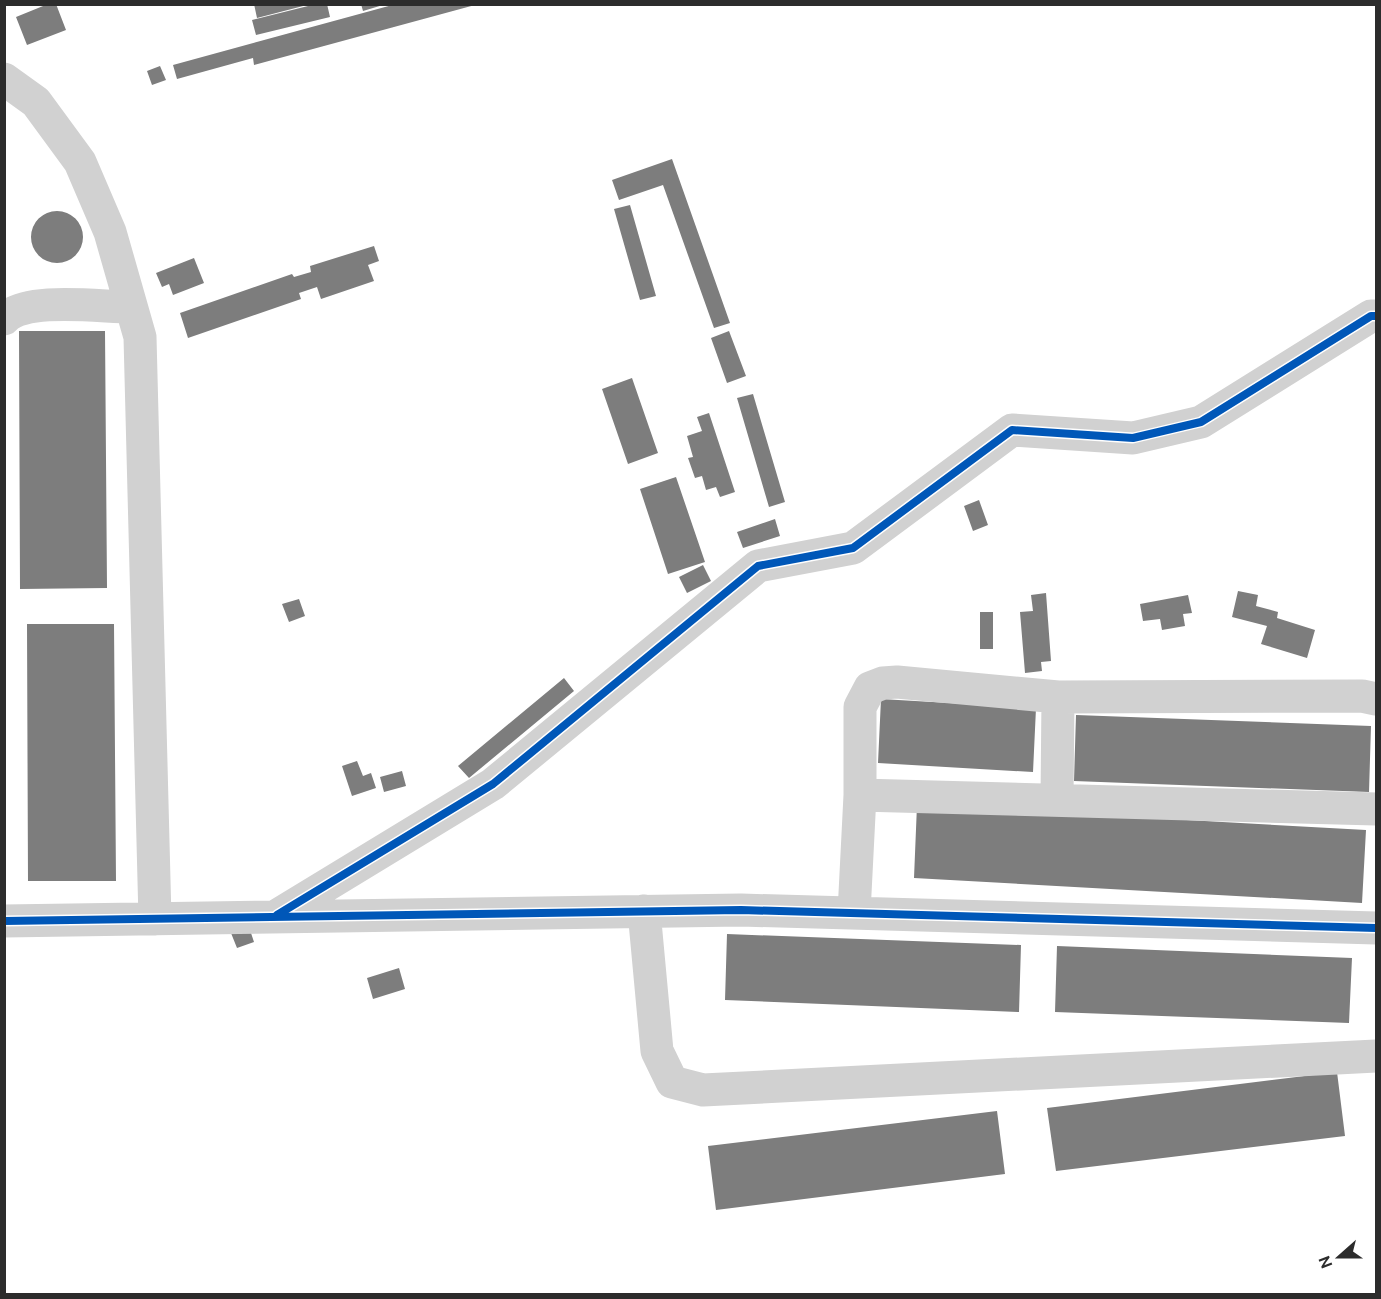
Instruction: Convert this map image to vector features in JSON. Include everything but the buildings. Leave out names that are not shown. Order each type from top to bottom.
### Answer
[{"type":"street","points":[[4,79],[36,102],[80,162],[110,232],[140,338],[155,919]]},
{"type":"street","points":[[4,319],[10,313],[33,305],[131,307]]},
{"type":"street","points":[[275,917],[493,784],[758,566],[853,548],[1012,430],[1133,438],[1201,422],[1371,316],[1377,316]]},
{"type":"street","points":[[854,913],[860,795],[860,707],[870,688],[883,683],[897,682],[1058,697],[1362,696],[1377,699]]},
{"type":"street","points":[[1057,799],[1058,697]]},
{"type":"street","points":[[860,795],[1377,809]]},
{"type":"street","points":[[4,921],[741,910],[1377,928]]},
{"type":"street","points":[[644,911],[657,1051],[672,1082],[703,1090],[1377,1056]]},
{"type":"cycle path","points":[[277,915],[493,784],[758,566],[853,548],[1012,430],[1133,438],[1201,422],[1371,316],[1376,316]]},
{"type":"cycle path","points":[[4,921],[741,910],[1376,928]]}]
